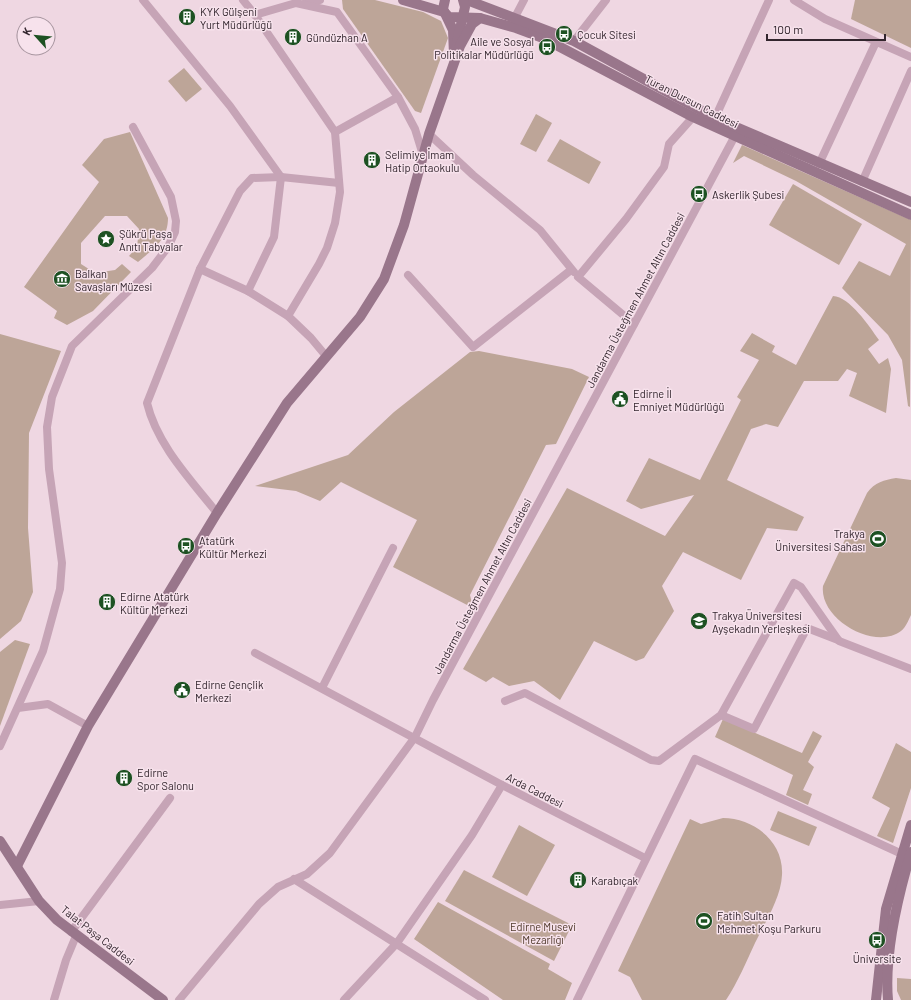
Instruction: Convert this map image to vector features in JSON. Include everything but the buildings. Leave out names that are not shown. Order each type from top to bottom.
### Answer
[{"type":"main road","points":[[403,0],[444,12]]},
{"type":"main road","points":[[445,0],[443,5],[444,12],[453,30],[454,56]]},
{"type":"main road","points":[[16,866],[88,726],[217,513],[287,403],[360,317],[384,279],[404,226],[429,134],[454,56],[465,7],[463,0]]},
{"type":"main road","name":"Turan Dursun Caddesi","points":[[467,0],[515,17],[574,41],[715,118],[736,133],[911,215]]},
{"type":"main road","name":"Turan Dursun Caddesi","points":[[444,12],[453,18],[462,16],[480,18],[516,28],[543,38],[693,116],[819,164],[911,202]]},
{"type":"main road","points":[[454,56],[472,24],[480,18]]},
{"type":"main road","points":[[888,1000],[888,978],[896,908],[911,824]]},
{"type":"main road","name":"Talat Paşa Caddesi","points":[[0,841],[39,901],[74,934],[163,1000]]},
{"type":"main road","points":[[876,1000],[886,909],[906,853]]},
{"type":"street","points":[[143,0],[230,106],[281,176],[274,237],[248,291]]},
{"type":"street","points":[[243,0],[255,15],[335,132],[340,192],[335,222],[327,248],[309,284],[288,316]]},
{"type":"street","points":[[255,15],[293,2],[320,0]]},
{"type":"street","points":[[515,17],[524,0]]},
{"type":"street","points":[[574,41],[606,0]]},
{"type":"street","points":[[715,118],[769,0]]},
{"type":"street","points":[[794,0],[825,19],[911,57]]},
{"type":"street","points":[[293,2],[337,12],[398,97],[415,129],[423,155]]},
{"type":"street","points":[[819,164],[876,42]]},
{"type":"street","points":[[862,182],[911,71]]},
{"type":"street","points":[[335,132],[398,97]]},
{"type":"street","points":[[578,277],[626,219],[664,167],[669,144],[693,116]]},
{"type":"street","points":[[0,746],[9,722],[18,708],[43,651],[60,589],[62,564],[49,469],[47,427],[52,397],[72,346],[152,268],[168,248],[175,232],[176,221],[171,197],[133,127]]},
{"type":"street","name":"Jandarma Üsteğmen Ahmet Altın Caddesi","points":[[179,1000],[259,904],[278,887],[307,874],[330,853],[416,738],[437,693],[736,133]]},
{"type":"street","points":[[429,134],[473,175],[540,230],[571,270],[634,324]]},
{"type":"street","points":[[217,513],[178,464],[151,418],[148,403],[200,269],[240,191],[245,185],[252,178],[281,176],[339,183]]},
{"type":"street","points":[[200,269],[248,291],[288,316],[311,338],[326,356]]},
{"type":"street","points":[[408,275],[473,347],[571,270]]},
{"type":"street","points":[[322,688],[393,548]]},
{"type":"street","points":[[505,701],[525,693],[651,760],[658,761],[721,715],[794,583],[801,587],[839,641]]},
{"type":"street","points":[[721,715],[754,729],[806,628],[911,669]]},
{"type":"street","name":"Arda Caddesi","points":[[255,653],[502,785],[645,858]]},
{"type":"street","points":[[18,708],[48,704],[88,726]]},
{"type":"street","points":[[577,1000],[695,758],[906,853]]},
{"type":"street","points":[[344,1000],[397,943],[472,835],[502,785]]},
{"type":"street","points":[[54,1000],[74,934],[170,798]]},
{"type":"street","points":[[294,879],[485,1000]]},
{"type":"street","points":[[0,905],[39,901]]},
{"type":"green space","points":[[342,0],[375,0],[423,12],[441,21],[448,38],[421,113],[415,111],[343,9]]},
{"type":"green space","points":[[855,0],[911,0],[911,48],[851,19]]},
{"type":"green space","points":[[184,68],[202,89],[186,102],[168,81]]},
{"type":"green space","points":[[536,114],[552,123],[536,152],[520,144]]},
{"type":"green space","points":[[130,132],[168,218],[167,226],[159,243],[138,262],[129,256],[137,247],[139,229],[127,216],[105,216],[81,243],[81,264],[95,273],[115,270],[122,264],[131,272],[93,311],[67,325],[54,318],[57,311],[24,287],[99,182],[82,165],[104,139]]},
{"type":"green space","points":[[560,139],[601,162],[589,184],[547,161]]},
{"type":"green space","points":[[742,145],[911,220],[910,407],[908,406],[902,360],[888,335],[842,288],[859,261],[890,276],[906,244],[796,181],[744,156],[733,163]]},
{"type":"green space","points":[[793,184],[862,224],[839,265],[769,225]]},
{"type":"green space","points":[[833,296],[846,301],[859,313],[879,340],[868,349],[879,364],[888,358],[891,369],[886,413],[849,396],[857,373],[847,369],[838,381],[804,381],[778,427],[766,424],[751,429],[727,480],[804,517],[797,531],[767,528],[741,580],[683,552],[662,586],[674,611],[644,658],[636,661],[594,641],[560,700],[534,681],[509,686],[493,677],[486,682],[463,669],[567,488],[665,536],[694,495],[641,509],[626,501],[649,458],[700,480],[741,400],[737,397],[759,360],[740,351],[752,333],[775,346],[772,352],[796,365]]},
{"type":"green space","points":[[0,334],[61,351],[29,433],[28,528],[33,592],[21,621],[0,639]]},
{"type":"green space","points":[[479,351],[572,369],[589,377],[556,444],[546,445],[470,595],[473,608],[393,567],[417,520],[341,482],[320,501],[296,491],[255,486],[348,455],[394,412],[470,352]]},
{"type":"green space","name":"Trakya Üniversitesi Sahası","points":[[896,478],[911,480],[911,615],[906,626],[901,631],[890,636],[877,637],[864,634],[839,620],[830,610],[824,598],[823,586],[867,493],[873,486],[880,482]]},
{"type":"green space","points":[[15,640],[30,644],[0,726],[0,652]]},
{"type":"green space","points":[[723,719],[802,753],[813,731],[822,736],[808,762],[814,767],[803,790],[812,794],[808,805],[786,795],[793,775],[715,737]]},
{"type":"green space","points":[[896,743],[911,752],[911,788],[893,843],[877,836],[890,808],[872,798]]},
{"type":"green space","points":[[778,811],[817,827],[809,846],[770,830]]},
{"type":"green space","name":"Fatih Sultan Mehmet Koşu Parkuru","points":[[723,818],[745,822],[755,827],[772,842],[778,852],[782,875],[779,892],[772,910],[726,1000],[642,1000],[630,977],[618,971],[690,819],[701,824]]},
{"type":"green space","points":[[519,825],[555,845],[527,896],[492,877]]},
{"type":"green space","name":"Edirne Musevi Mezarlığı","points":[[464,870],[572,925],[554,961],[445,901]]},
{"type":"green space","points":[[438,902],[550,964],[548,969],[572,983],[565,1000],[503,1000],[414,939]]},
{"type":"green space","points":[[897,978],[911,979],[911,1000],[901,1000],[897,991]]},
{"type":"place","name":"KYK Gülşeni Yurt Müdürlüğü","points":[[187,17]]},
{"type":"place","name":"Çocuk Sitesi","points":[[564,34]]},
{"type":"place","name":"Gündüzhan A","points":[[293,37]]},
{"type":"place","name":"Aile ve Sosyal Politikalar Müdürlüğü","points":[[547,47]]},
{"type":"place","name":"Selimiye İmam Hatip Ortaokulu","points":[[372,160]]},
{"type":"place","name":"Askerlik Şubesi","points":[[699,194]]},
{"type":"place","name":"Şükrü Paşa Anıtı Tabyalar","points":[[106,239]]},
{"type":"place","name":"Balkan Savaşları Müzesi","points":[[62,279]]},
{"type":"place","name":"Edirne İl Emniyet Müdürlüğü","points":[[620,399]]},
{"type":"place","name":"Trakya Üniversitesi Sahası","points":[[878,539]]},
{"type":"place","name":"Atatürk Kültür Merkezi","points":[[186,546]]},
{"type":"place","name":"Edirne Atatürk Kültür Merkezi","points":[[107,602]]},
{"type":"place","name":"Trakya Üniversitesi Ayşekadın Yerleşkesi","points":[[699,621]]},
{"type":"place","name":"Edirne Gençlik Merkezi","points":[[182,690]]},
{"type":"place","name":"Edirne Spor Salonu","points":[[124,778]]},
{"type":"place","name":"Karabıçak","points":[[578,880]]},
{"type":"place","name":"Fatih Sultan Mehmet Koşu Parkuru","points":[[704,921]]},
{"type":"place","name":"Üniversite","points":[[877,940]]}]
